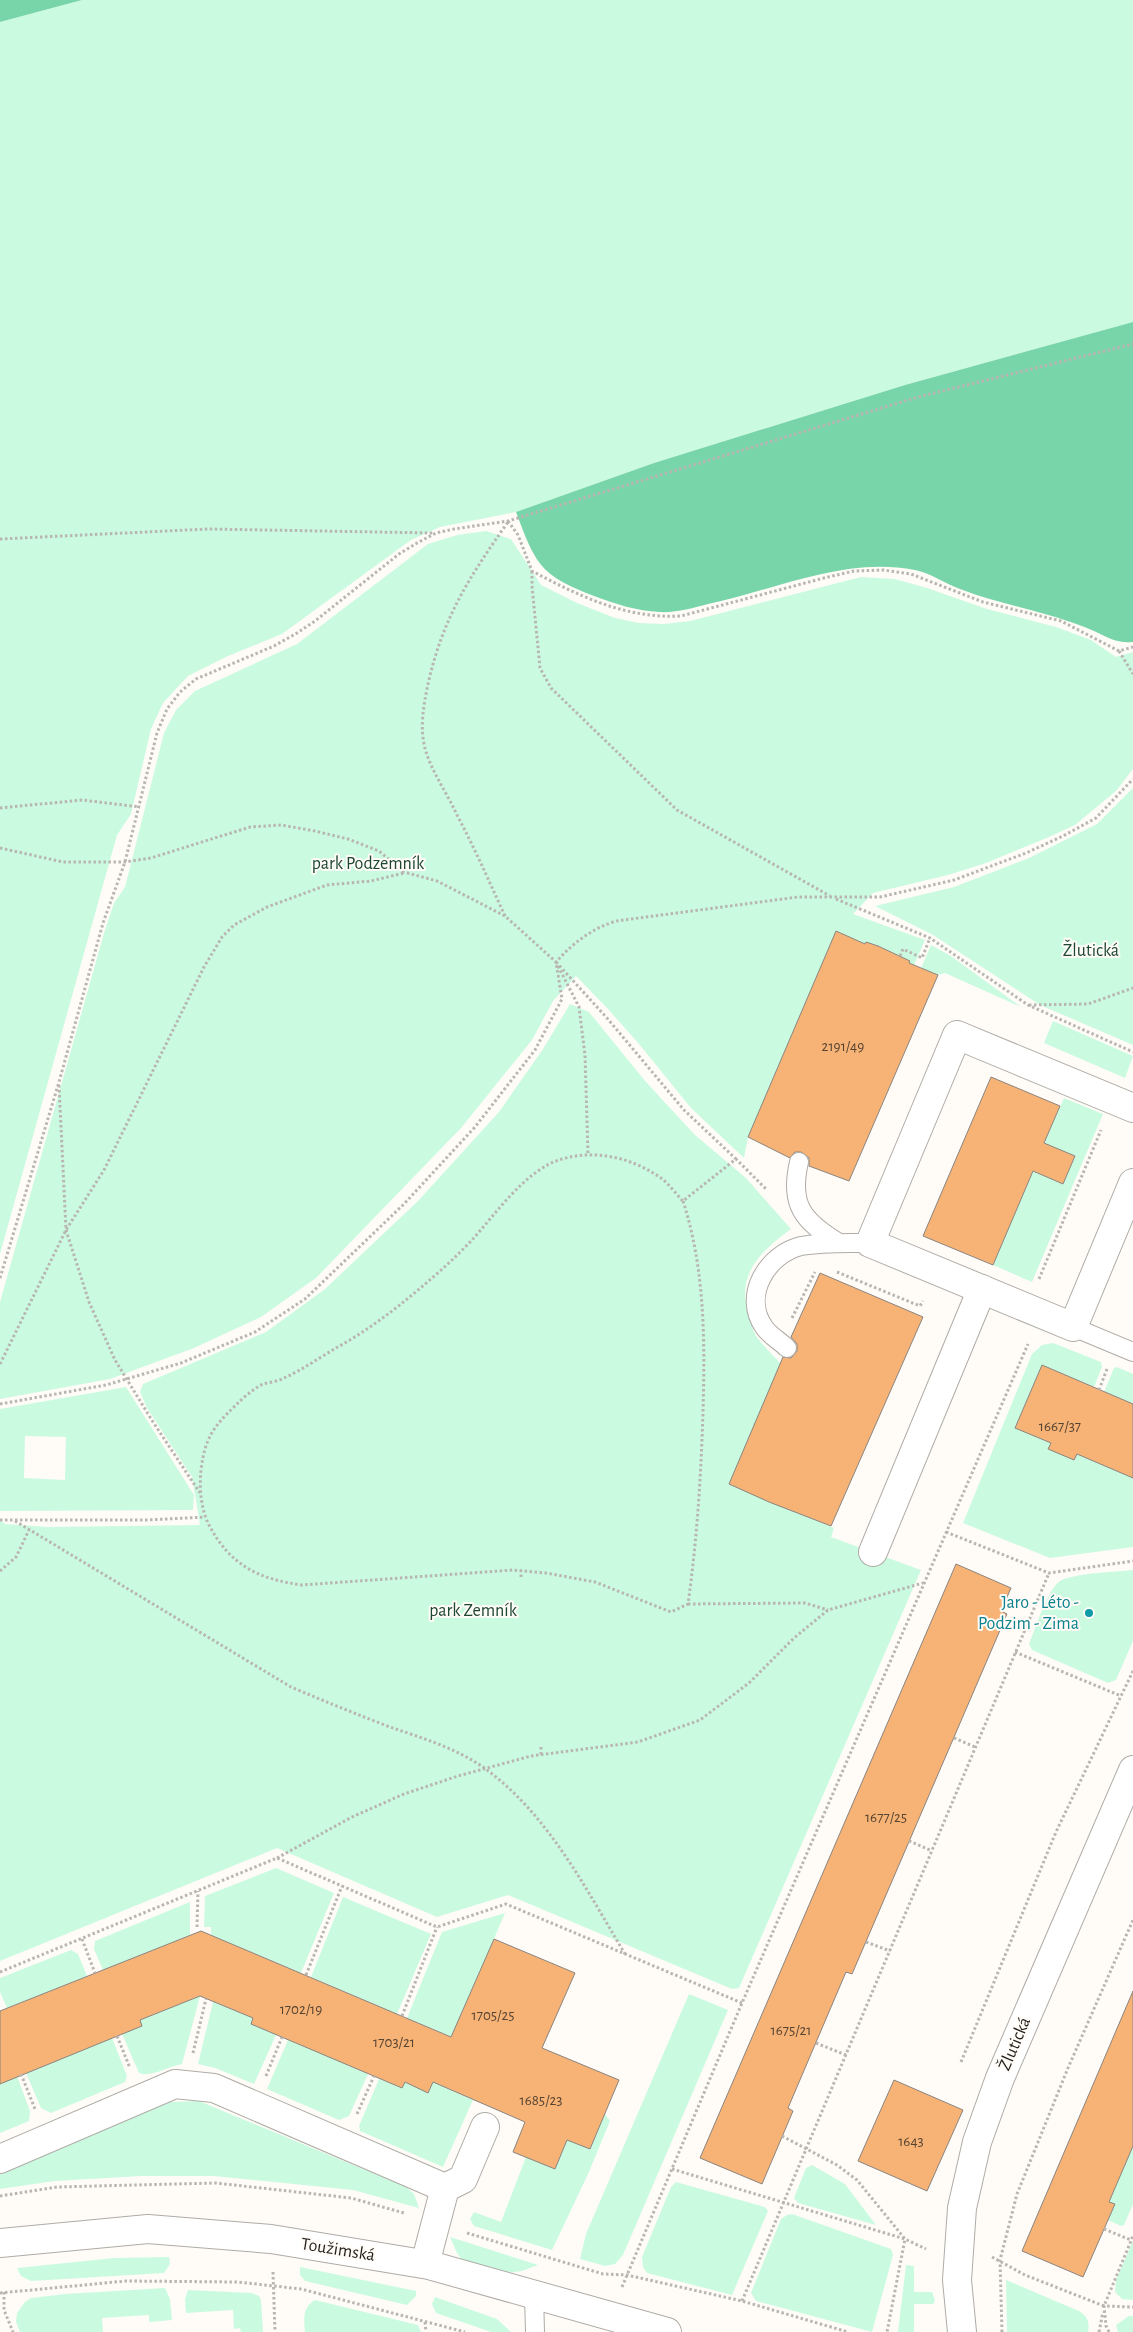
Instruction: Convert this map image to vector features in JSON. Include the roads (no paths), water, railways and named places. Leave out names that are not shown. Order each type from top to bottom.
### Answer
[{"type":"street","points":[[1128,1106],[957,1035],[870,1243],[1073,1327],[1133,1183]]},
{"type":"street","points":[[873,1552],[982,1289]]},
{"type":"street","name":"Žlutická","points":[[962,2332],[958,2280],[962,2208],[977,2142],[1000,2078],[1133,1770]]},
{"type":"street","points":[[0,2159],[175,2084],[214,2088],[445,2188]]},
{"type":"street","points":[[425,2264],[445,2188],[463,2179],[485,2127]]},
{"type":"street","name":"Toužimská","points":[[0,2243],[148,2229],[271,2238],[425,2264],[667,2332]]},
{"type":"lane","points":[[799,1162],[795,1189],[800,1209],[816,1229],[839,1243]]},
{"type":"lane","points":[[787,1348],[764,1327],[757,1312],[756,1296],[762,1273],[783,1252],[801,1246],[870,1243]]},
{"type":"lane","points":[[1073,1327],[1133,1352]]},
{"type":"lane","points":[[534,2294],[535,2332]]},
{"type":"place","name":"Jaro - Léto - Podzim - Zima","points":[[1089,1613]]},
{"type":"park label","name":"park Podzemník","points":[[368,864]]},
{"type":"park label","name":"park Zemník","points":[[473,1611]]}]
